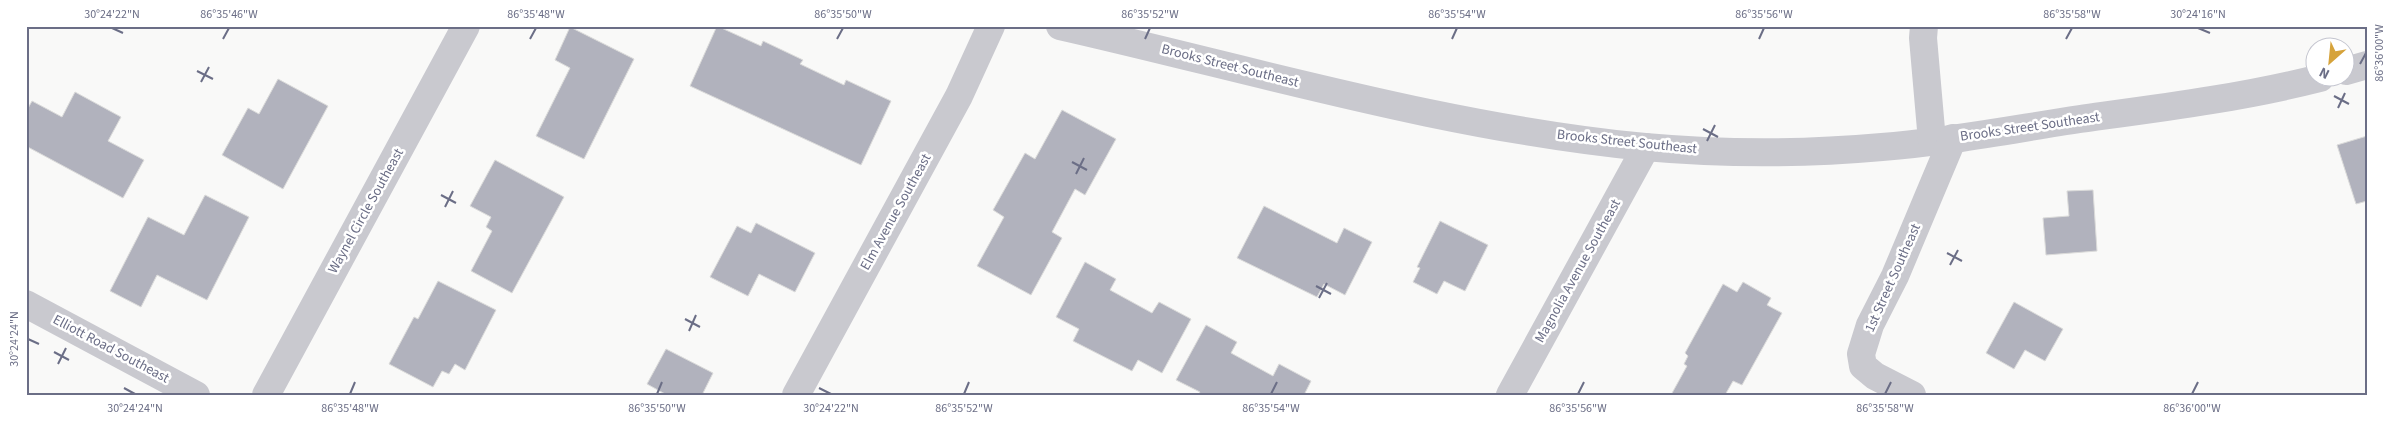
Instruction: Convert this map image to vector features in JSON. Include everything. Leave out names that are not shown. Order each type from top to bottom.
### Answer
[{"type":"street","name":"Waynel Circle Southeast","points":[[266,395],[466,26]]},
{"type":"street","name":"Elm Avenue Southeast","points":[[796,395],[960,96],[991,26]]},
{"type":"street","name":"Brooks Street Southeast","points":[[1060,26],[1384,103],[1522,131],[1646,147],[1791,151],[1883,147],[2233,97],[2306,81]]},
{"type":"street","points":[[1924,26],[1942,139]]},
{"type":"street","name":"1st Street Southeast","points":[[1912,395],[1875,376],[1863,366],[1860,354],[1870,325],[1895,276],[1942,139]]},
{"type":"street","name":"Magnolia Avenue Southeast","points":[[1510,395],[1646,147]]},
{"type":"street","name":"Elliott Road Southeast","points":[[26,304],[196,395]]},
{"type":"building","points":[[717,26],[761,46],[763,41],[803,60],[800,64],[844,85],[846,80],[891,101],[861,165],[690,86]]},
{"type":"building","points":[[570,27],[634,59],[584,159],[536,136],[570,68],[555,60]]},
{"type":"building","points":[[278,79],[328,106],[283,189],[222,155],[248,108],[259,114]]},
{"type":"building","points":[[75,92],[121,117],[108,141],[144,160],[123,198],[26,146],[26,112],[32,101],[62,117]]},
{"type":"building","points":[[1062,110],[1116,139],[1085,195],[1075,189],[1052,232],[1062,238],[1031,295],[977,266],[1004,217],[993,210],[1025,153],[1035,159]]},
{"type":"building","points":[[2367,136],[2367,201],[2356,204],[2337,145]]},
{"type":"building","points":[[495,160],[564,197],[512,293],[471,271],[492,231],[486,227],[491,217],[470,206]]},
{"type":"building","points":[[2093,190],[2097,251],[2046,255],[2043,218],[2069,216],[2067,191]]},
{"type":"building","points":[[205,195],[249,217],[207,300],[157,275],[141,307],[110,291],[148,217],[184,235]]},
{"type":"building","points":[[1264,206],[1337,243],[1344,228],[1372,242],[1345,295],[1324,284],[1317,297],[1237,258]]},
{"type":"building","points":[[1440,221],[1488,245],[1465,291],[1444,281],[1437,294],[1413,282],[1420,268],[1417,267]]},
{"type":"building","points":[[756,223],[815,253],[795,292],[759,274],[748,296],[710,277],[737,226],[751,233]]},
{"type":"building","points":[[1085,262],[1116,279],[1110,290],[1152,313],[1159,302],[1191,319],[1162,373],[1138,360],[1132,371],[1073,341],[1079,329],[1056,317]]},
{"type":"building","points":[[438,281],[496,310],[465,370],[455,364],[449,374],[442,371],[433,387],[389,364],[414,317],[418,319]]},
{"type":"building","points":[[1743,282],[1771,298],[1767,305],[1782,313],[1742,385],[1733,381],[1725,395],[1671,395],[1687,366],[1684,364],[1688,356],[1685,353],[1723,284],[1737,292]]},
{"type":"building","points":[[2014,302],[2063,329],[2045,361],[2025,350],[2014,369],[1986,353]]},
{"type":"building","points":[[1206,325],[1237,342],[1231,353],[1273,376],[1279,364],[1311,381],[1304,395],[1198,395],[1200,392],[1176,380]]},
{"type":"building","points":[[666,349],[713,373],[702,395],[667,395],[647,384]]}]
